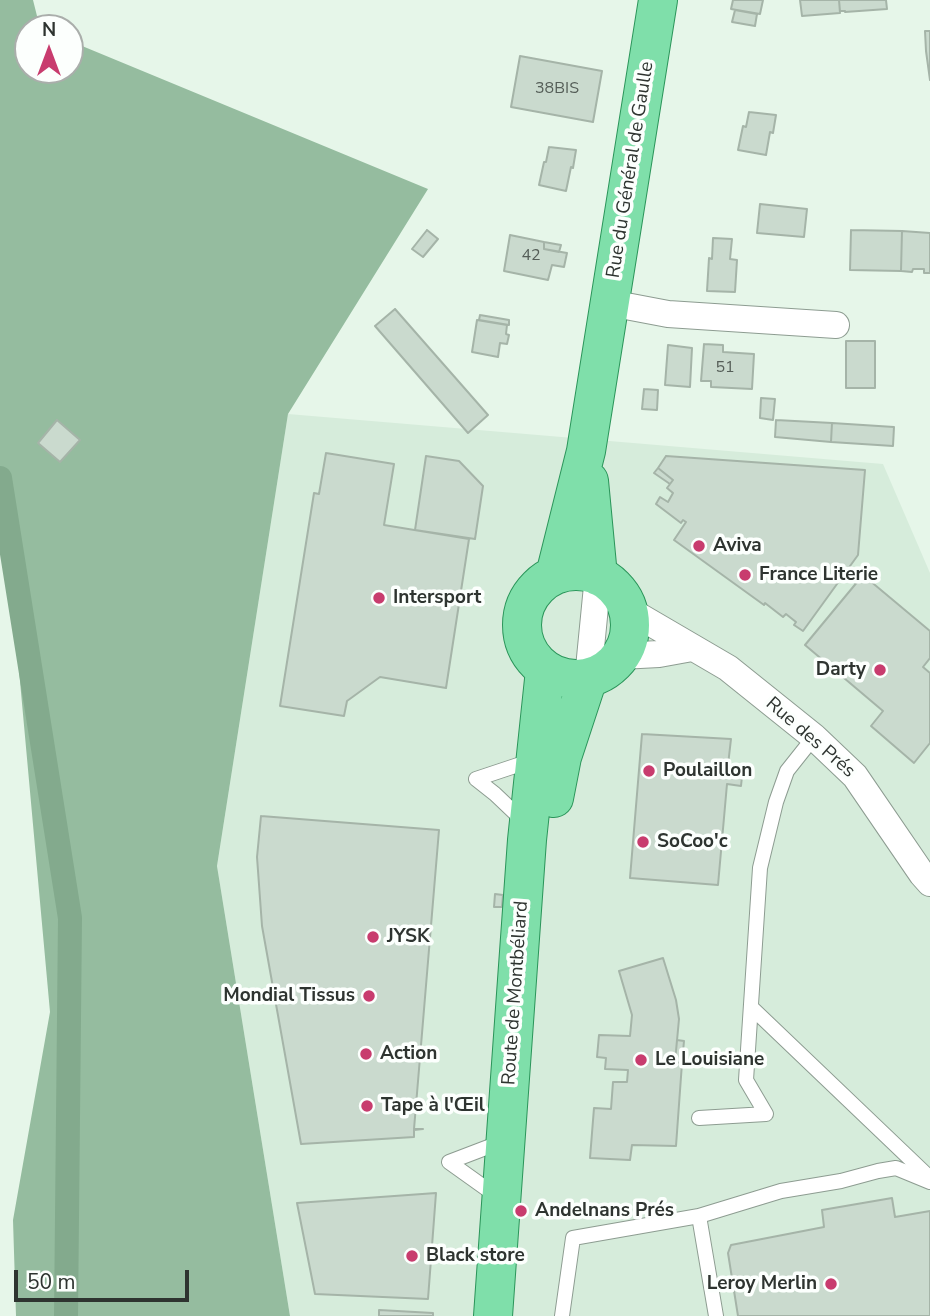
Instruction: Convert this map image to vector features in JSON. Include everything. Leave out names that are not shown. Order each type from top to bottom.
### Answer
[{"type":"main road","name":"Rue du Général de Gaulle","points":[[586,451],[658,0]]},
{"type":"main road","points":[[555,575],[586,451]]},
{"type":"main road","points":[[586,451],[598,576]]},
{"type":"main road","points":[[584,572],[598,576],[611,584],[621,595],[627,609],[629,633],[620,656],[611,666],[588,678],[573,679],[545,670],[533,658],[525,644],[522,628],[524,611],[530,596],[541,584],[555,575],[584,572]]},
{"type":"main road","name":"Route de Montbéliard","points":[[493,1316],[527,840],[545,670]]},
{"type":"main road","name":"Route de Montbéliard","points":[[514,1316],[545,851],[562,757],[588,678]]},
{"type":"street","points":[[610,303],[668,314],[836,325]]},
{"type":"street","points":[[588,678],[598,576]]},
{"type":"street","name":"Rue des Prés","points":[[627,609],[728,668],[814,737],[855,776],[930,883]]},
{"type":"street","points":[[620,656],[659,654],[692,648]]},
{"type":"lane","points":[[699,1118],[766,1114],[746,1080],[760,868],[772,815],[787,771],[814,737]]},
{"type":"lane","points":[[527,840],[516,814],[475,779],[521,764],[537,748]]},
{"type":"lane","points":[[751,1007],[930,1180]]},
{"type":"lane","points":[[501,1198],[449,1162],[505,1140]]},
{"type":"lane","points":[[562,1316],[573,1238],[699,1216],[781,1191],[896,1168],[930,1180]]},
{"type":"lane","points":[[699,1216],[716,1316]]},
{"type":"shaded area","points":[[288,414],[883,464],[930,573],[930,1316],[290,1316],[217,866]]},
{"type":"green space","points":[[0,0],[33,0],[36,14],[14,14],[14,84],[84,84],[84,47],[428,189],[288,414],[217,866],[290,1316],[16,1316],[13,1220],[50,1012],[10,571],[0,534]]},
{"type":"building","points":[[733,0],[763,0],[760,14],[731,9]]},
{"type":"building","points":[[800,0],[839,0],[840,13],[802,16]]},
{"type":"building","points":[[839,0],[886,0],[887,9],[845,12],[840,11]]},
{"type":"building","points":[[735,10],[757,14],[755,26],[732,22]]},
{"type":"building","points":[[925,31],[930,31],[930,80],[926,51]]},
{"type":"building","points":[[520,56],[602,71],[593,122],[511,107]]},
{"type":"building","points":[[749,112],[776,115],[766,155],[738,150]]},
{"type":"building","points":[[549,147],[576,150],[566,191],[539,185]]},
{"type":"building","points":[[760,204],[807,209],[804,237],[757,233]]},
{"type":"building","points":[[427,230],[438,239],[423,257],[412,249]]},
{"type":"building","points":[[851,230],[902,231],[901,271],[850,270]]},
{"type":"building","points":[[902,231],[930,233],[930,273],[924,273],[924,269],[901,271]]},
{"type":"building","points":[[510,235],[544,242],[544,249],[567,253],[564,267],[552,265],[548,280],[504,271]]},
{"type":"building","points":[[713,238],[732,239],[730,259],[737,260],[735,292],[707,291]]},
{"type":"building","points":[[544,242],[561,245],[559,252],[544,249]]},
{"type":"building","points":[[395,309],[488,415],[468,433],[375,326]]},
{"type":"building","points":[[480,315],[509,320],[509,325],[479,320]]},
{"type":"building","points":[[477,320],[507,325],[507,344],[500,343],[498,357],[472,352]]},
{"type":"building","points":[[846,341],[875,341],[875,388],[846,388]]},
{"type":"building","points":[[704,344],[723,345],[723,352],[754,354],[752,389],[711,387],[711,381],[701,381]]},
{"type":"building","points":[[668,345],[692,348],[690,387],[665,385]]},
{"type":"building","points":[[644,389],[658,390],[657,410],[642,409]]},
{"type":"building","points":[[761,398],[775,399],[773,420],[760,418]]},
{"type":"building","points":[[57,420],[80,440],[60,462],[38,443]]},
{"type":"building","points":[[776,420],[832,423],[831,442],[775,437]]},
{"type":"building","points":[[832,423],[894,427],[893,446],[831,442]]},
{"type":"building","name":"Intersport","points":[[326,453],[394,464],[384,525],[469,539],[446,688],[380,677],[347,701],[344,716],[280,706],[314,493],[319,494]]},
{"type":"building","points":[[426,456],[459,461],[483,486],[475,539],[415,530]]},
{"type":"building","points":[[666,456],[865,470],[858,555],[803,631],[794,625],[796,622],[786,614],[783,617],[765,603],[764,605],[674,540],[686,522],[683,520],[681,523],[656,504],[660,497],[668,502],[673,493],[667,488],[673,480],[658,468]]},
{"type":"building","points":[[658,468],[673,480],[670,484],[654,473]]},
{"type":"building","name":"Darty","points":[[863,575],[930,631],[930,658],[923,667],[930,673],[930,743],[914,763],[871,726],[883,711],[805,645]]},
{"type":"building","points":[[642,734],[731,739],[728,765],[743,767],[741,786],[727,784],[718,885],[630,878]]},
{"type":"building","points":[[261,816],[439,830],[414,1129],[423,1129],[414,1130],[414,1137],[301,1144],[262,926],[257,857]]},
{"type":"building","points":[[495,894],[503,895],[502,907],[494,907]]},
{"type":"building","name":"Le Louisiane","points":[[663,958],[679,1019],[675,1062],[682,1063],[676,1146],[632,1145],[630,1160],[590,1158],[594,1108],[611,1109],[613,1082],[627,1082],[628,1070],[605,1069],[606,1058],[597,1057],[599,1035],[630,1036],[632,1015],[619,971]]},
{"type":"building","points":[[677,1040],[684,1041],[682,1063],[675,1062]]},
{"type":"building","points":[[436,1193],[428,1299],[315,1294],[297,1203]]},
{"type":"building","name":"Leroy Merlin","points":[[892,1198],[895,1217],[930,1211],[930,1316],[738,1316],[728,1253],[731,1245],[824,1227],[822,1210]]},
{"type":"building","points":[[379,1310],[433,1313],[433,1316],[379,1316]]},
{"type":"waterway","points":[[0,478],[70,918],[66,1316]]},
{"type":"place","name":"Aviva","points":[[699,546]]},
{"type":"place","name":"France Literie","points":[[745,575]]},
{"type":"place","name":"Intersport","points":[[379,598]]},
{"type":"place","name":"Darty","points":[[880,670]]},
{"type":"place","name":"Poulaillon","points":[[649,771]]},
{"type":"place","name":"SoCoo'c","points":[[643,842]]},
{"type":"place","name":"JYSK","points":[[373,937]]},
{"type":"place","name":"Mondial Tissus","points":[[369,996]]},
{"type":"place","name":"Action","points":[[366,1054]]},
{"type":"place","name":"Le Louisiane","points":[[641,1060]]},
{"type":"place","name":"Tape à l'Œil","points":[[367,1106]]},
{"type":"place","name":"Andelnans Prés","points":[[521,1211]]},
{"type":"place","name":"Black store","points":[[412,1256]]},
{"type":"place","name":"Leroy Merlin","points":[[831,1284]]}]
